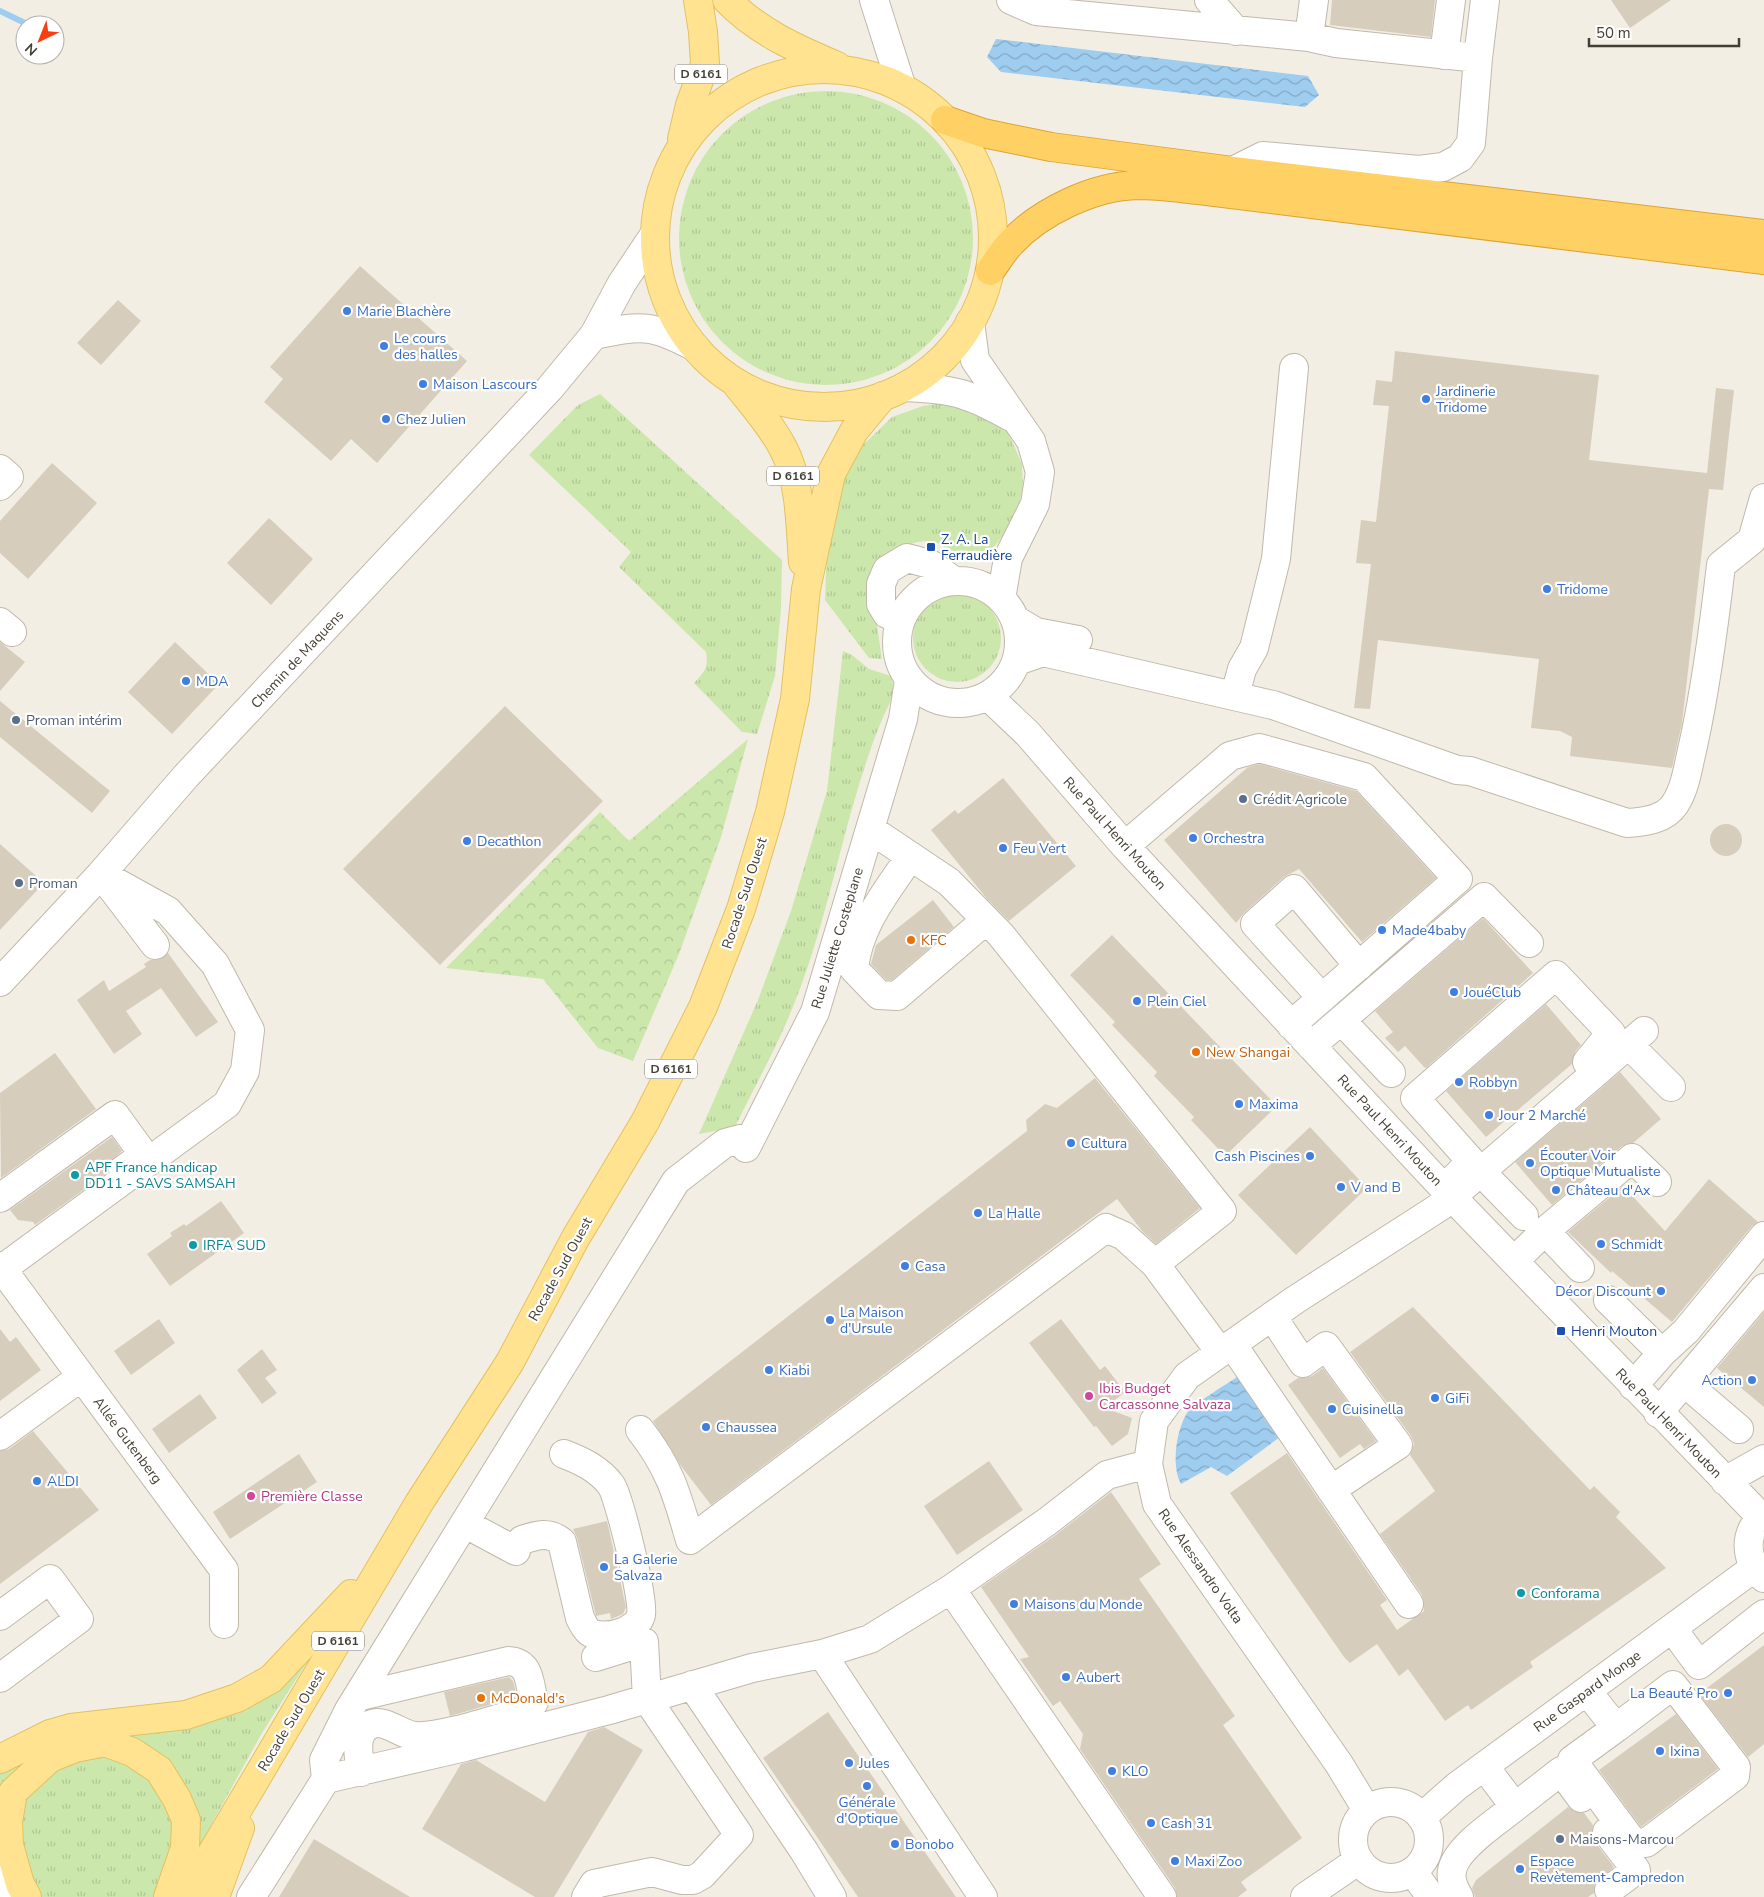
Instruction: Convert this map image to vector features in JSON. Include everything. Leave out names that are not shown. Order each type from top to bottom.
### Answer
[{"type":"highway","points":[[945,120],[983,133],[1051,147],[1233,171],[1764,234]]},
{"type":"highway","points":[[990,271],[1010,243],[1028,228],[1052,213],[1079,198],[1102,191],[1137,185],[1199,190],[1764,260]]},
{"type":"main road","name":"D 6161","points":[[680,146],[690,105],[705,64],[704,32],[698,0]]},
{"type":"main road","points":[[727,0],[741,14],[774,37],[845,70]]},
{"type":"main road","points":[[807,69],[845,70],[874,76],[902,88],[924,102],[945,120],[970,152],[986,190],[993,230],[990,271],[982,298],[970,322],[952,348],[930,370],[894,392],[845,406],[807,406],[769,398],[734,381],[713,366],[695,347],[677,322],[664,295],[657,265],[654,235],[658,204],[666,174],[680,146],[705,117],[735,93],[770,77],[807,69]]},
{"type":"main road","name":"Rocade Sud Ouest","points":[[734,381],[772,430],[790,465],[798,501],[806,588]]},
{"type":"main road","name":"Rocade Sud Ouest","points":[[186,1897],[419,1503],[510,1362],[575,1239],[645,1122],[702,1007],[741,910],[770,812],[795,699],[806,588],[831,474],[854,431],[894,392]]},
{"type":"main road","points":[[0,1759],[50,1734],[71,1728],[186,1715],[237,1698],[272,1679],[336,1613],[419,1503]]},
{"type":"main road","points":[[27,1897],[20,1884],[9,1846],[6,1797],[50,1758],[75,1748],[105,1742],[132,1752],[159,1770],[178,1799],[186,1820],[185,1848],[168,1897]]},
{"type":"main road","points":[[215,1897],[256,1779]]},
{"type":"street","points":[[874,0],[902,88]]},
{"type":"street","points":[[1011,0],[1036,10],[1309,37],[1336,43],[1478,58]]},
{"type":"street","points":[[1209,0],[1236,31]]},
{"type":"street","points":[[1309,37],[1314,0]]},
{"type":"street","points":[[1444,55],[1451,0]]},
{"type":"street","points":[[1233,171],[1263,156],[1419,170],[1443,167],[1460,158],[1471,143],[1485,0]]},
{"type":"street","name":"Chemin de Maquens","points":[[0,982],[102,874],[186,776],[524,417],[576,358],[594,335],[622,283],[654,235]]},
{"type":"street","points":[[970,322],[975,360],[1031,440],[1040,472],[1035,504],[1008,558],[1008,610],[1020,641],[1017,661],[1010,675],[994,692],[972,702],[955,704],[930,697],[909,680],[900,662],[896,645],[901,620],[916,597],[930,588],[963,582],[1008,558]]},
{"type":"street","points":[[594,335],[627,328],[648,328],[664,331],[695,347]]},
{"type":"street","points":[[1237,687],[1254,648],[1276,559],[1294,368]]},
{"type":"street","points":[[894,392],[957,392],[976,398],[1019,422]]},
{"type":"street","points":[[0,469],[9,477],[0,486]]},
{"type":"street","points":[[901,620],[887,614],[881,604],[881,584],[888,570],[907,558],[930,564],[963,582],[989,588],[1008,610],[1036,632],[1237,687],[1282,708],[1457,770],[1470,771],[1627,823],[1646,822],[1664,815],[1674,806],[1684,783],[1702,708],[1721,565],[1752,540],[1764,498]]},
{"type":"street","points":[[1017,661],[1043,652],[1237,687]]},
{"type":"street","name":"Rue Juliette Costeplane","points":[[357,1698],[676,1181],[725,1144],[749,1142],[815,1012],[903,718],[909,680]]},
{"type":"street","name":"Rue Paul Henri Mouton","points":[[994,692],[1125,846],[1447,1193],[1658,1413],[1763,1517]]},
{"type":"street","points":[[903,718],[930,697]]},
{"type":"street","points":[[1125,846],[1230,756],[1259,748],[1364,777],[1458,879],[1291,1025]]},
{"type":"street","points":[[870,829],[949,882],[1001,935],[1222,1211],[1155,1264]]},
{"type":"street","points":[[910,857],[872,913],[856,950],[854,968],[879,995],[898,996],[986,920]]},
{"type":"street","points":[[102,874],[155,945]]},
{"type":"street","points":[[1,1261],[227,1104],[245,1071],[250,1030],[215,964],[168,911],[102,874]]},
{"type":"street","points":[[1322,998],[1255,924],[1294,889],[1359,966]]},
{"type":"street","points":[[1311,1046],[1484,897],[1529,943]]},
{"type":"street","points":[[1383,1122],[1415,1098],[1556,975],[1611,1033],[1595,1055],[1476,1166]]},
{"type":"street","points":[[1341,1020],[1392,1073]]},
{"type":"street","points":[[1476,1166],[1636,1037],[1671,1087]]},
{"type":"street","points":[[1415,1098],[1476,1166],[1580,1268]]},
{"type":"street","points":[[0,1198],[115,1115],[144,1155],[1,1261]]},
{"type":"street","points":[[1514,1261],[1535,1224],[1632,1158],[1657,1182]]},
{"type":"street","name":"Rue Alessandro Volta","points":[[1367,1810],[1338,1764],[1157,1504],[1148,1464],[1154,1421],[1187,1376],[1272,1316],[1441,1206],[1447,1193],[1476,1166]]},
{"type":"street","points":[[640,1430],[655,1449],[673,1481],[690,1540],[1106,1228],[1124,1236],[1155,1264],[1226,1348],[1332,1490],[1409,1604]]},
{"type":"street","points":[[1633,1386],[1662,1353],[1686,1331],[1764,1236]]},
{"type":"street","name":"Allée Gutenberg","points":[[1,1261],[81,1377],[178,1497],[231,1567],[224,1624]]},
{"type":"street","points":[[1658,1413],[1764,1288]]},
{"type":"street","points":[[1608,1300],[1662,1353]]},
{"type":"street","points":[[1272,1316],[1303,1364],[1326,1346],[1398,1445],[1332,1490]]},
{"type":"street","points":[[0,1436],[81,1377]]},
{"type":"street","points":[[1684,1382],[1739,1429]]},
{"type":"street","points":[[475,1529],[519,1545],[539,1534],[555,1536],[562,1542],[580,1618],[584,1626],[592,1633],[603,1635],[622,1632],[633,1627],[641,1616],[636,1580],[612,1487],[601,1474],[581,1461],[564,1454]]},
{"type":"street","points":[[1725,1481],[1764,1459]]},
{"type":"street","points":[[326,1779],[361,1772],[647,1698],[752,1668],[822,1654],[870,1640],[951,1589],[1048,1521],[1108,1475],[1148,1464]]},
{"type":"street","points":[[1759,1573],[1748,1555],[1748,1541],[1753,1528],[1763,1517]]},
{"type":"street","name":"Rue Gaspard Monge","points":[[1422,1817],[1484,1766],[1672,1628],[1759,1573]]},
{"type":"street","points":[[0,1616],[50,1579],[79,1619],[0,1678]]},
{"type":"street","points":[[951,1589],[1162,1897]]},
{"type":"street","points":[[1672,1628],[1699,1664],[1764,1614]]},
{"type":"street","points":[[586,1897],[594,1884],[652,1872],[682,1880],[693,1880],[702,1875],[738,1835],[647,1698],[644,1642],[596,1656]]},
{"type":"street","points":[[822,1654],[983,1897]]},
{"type":"street","points":[[251,1897],[326,1779],[324,1760],[357,1698],[513,1662],[518,1662],[525,1667],[534,1702],[530,1708],[455,1730],[418,1737],[406,1735],[384,1724],[372,1724],[360,1733],[358,1740],[361,1772]]},
{"type":"street","points":[[1673,1685],[1736,1767],[1735,1776],[1646,1843],[1633,1842],[1572,1760],[1616,1728],[1673,1685]]},
{"type":"street","points":[[692,1686],[804,1851],[832,1897]]},
{"type":"street","points":[[1587,1691],[1616,1728]]},
{"type":"street","points":[[1484,1766],[1515,1807]]},
{"type":"street","points":[[1459,1897],[1455,1890],[1452,1871],[1459,1853],[1561,1771],[1636,1870],[1609,1890]]},
{"type":"street","points":[[1396,1802],[1410,1807],[1422,1817],[1428,1831],[1429,1846],[1424,1860],[1413,1872],[1399,1877],[1383,1877],[1369,1871],[1359,1860],[1354,1847],[1354,1833],[1358,1820],[1367,1810],[1381,1803],[1396,1802]]},
{"type":"street","points":[[1305,1897],[1359,1860]]},
{"type":"street","points":[[1413,1872],[1431,1897]]},
{"type":"street","points":[[0,1877],[13,1897]]},
{"type":"green space","points":[[826,91],[855,94],[882,102],[908,116],[930,134],[948,156],[962,182],[970,209],[973,238],[970,267],[962,294],[948,320],[930,342],[908,360],[882,374],[855,382],[826,385],[797,382],[770,374],[744,360],[722,342],[704,320],[690,294],[682,267],[679,238],[682,209],[690,182],[704,156],[722,134],[744,116],[770,102],[797,94]]},
{"type":"green space","points":[[600,394],[782,560],[781,608],[775,676],[757,734],[742,732],[694,683],[705,669],[707,662],[706,652],[619,567],[631,552],[529,455],[578,405]]},
{"type":"green space","points":[[949,402],[968,404],[1007,430],[1022,464],[1023,488],[1018,508],[1004,534],[989,554],[968,561],[943,546],[929,541],[913,543],[902,548],[876,619],[882,659],[869,658],[825,600],[827,546],[845,470],[861,447],[892,417],[923,406]]},
{"type":"green space","points":[[948,594],[966,594],[982,601],[994,613],[1001,629],[1001,647],[994,663],[982,675],[966,682],[948,682],[932,675],[920,663],[913,647],[913,629],[920,613],[932,601]]},
{"type":"green space","points":[[843,651],[852,655],[869,669],[891,676],[893,689],[891,700],[877,730],[868,757],[848,821],[813,951],[784,1028],[735,1127],[699,1134],[758,1000],[791,911],[827,791]]},
{"type":"green space","points":[[748,739],[721,837],[679,954],[633,1061],[598,1048],[543,979],[446,968],[600,812],[629,841]]},
{"type":"green space","points":[[323,1637],[262,1733],[185,1872],[195,1836],[191,1809],[183,1788],[171,1771],[156,1756],[138,1744],[118,1737],[96,1735],[66,1740],[47,1749],[35,1758],[0,1791],[0,1767],[53,1741],[104,1729],[204,1718],[235,1708],[276,1682]]},
{"type":"green space","points":[[107,1752],[167,1791],[177,1841],[158,1897],[38,1897],[17,1842],[19,1810],[34,1783],[58,1762]]},
{"type":"water","points":[[996,39],[1308,76],[1319,95],[1305,107],[1001,72],[987,57]]},
{"type":"water","points":[[1237,1377],[1280,1437],[1227,1476],[1211,1467],[1181,1484],[1176,1468],[1176,1448],[1183,1420],[1190,1409]]},
{"type":"building","points":[[1332,0],[1435,0],[1431,37],[1330,25]]},
{"type":"building","points":[[1611,0],[1671,0],[1630,28]]},
{"type":"building","points":[[360,266],[467,361],[377,463],[351,439],[331,461],[264,402],[283,379],[270,367]]},
{"type":"building","points":[[118,300],[141,321],[101,365],[77,343]]},
{"type":"building","points":[[1395,351],[1599,375],[1589,460],[1707,473],[1716,388],[1734,390],[1723,490],[1709,489],[1682,723],[1672,768],[1570,756],[1572,737],[1560,731],[1531,728],[1539,659],[1378,640],[1370,709],[1354,708],[1371,564],[1356,563],[1361,520],[1376,522],[1389,406],[1373,405],[1376,380],[1392,382]]},
{"type":"building","points":[[52,463],[97,503],[28,579],[0,553],[0,521]]},
{"type":"building","points":[[269,518],[313,559],[271,605],[227,563]]},
{"type":"building","points":[[0,642],[25,662],[0,691]]},
{"type":"building","points":[[175,642],[219,684],[172,734],[128,692]]},
{"type":"building","points":[[0,701],[110,791],[92,813],[0,737]]},
{"type":"building","name":"Decathlon","points":[[505,706],[603,801],[440,965],[343,869]]},
{"type":"building","points":[[1259,764],[1356,791],[1436,878],[1362,942],[1299,869],[1284,877],[1245,912],[1236,923],[1164,840],[1248,767]]},
{"type":"building","name":"Feu Vert","points":[[1003,778],[1076,866],[1009,921],[988,900],[931,830],[955,810],[958,814]]},
{"type":"building","points":[[1726,824],[1738,828],[1742,840],[1738,852],[1726,856],[1714,852],[1710,840],[1714,828]]},
{"type":"building","points":[[0,844],[44,883],[0,930]]},
{"type":"building","name":"KFC","points":[[933,900],[954,927],[892,980],[886,980],[871,964],[876,945]]},
{"type":"building","name":"JouéClub","points":[[1483,918],[1533,973],[1426,1068],[1405,1046],[1398,1052],[1385,1038],[1393,1032],[1375,1011]]},
{"type":"building","points":[[1112,935],[1277,1106],[1225,1156],[1191,1120],[1194,1117],[1154,1076],[1157,1072],[1112,1025],[1115,1022],[1070,975]]},
{"type":"building","points":[[168,953],[218,1022],[196,1037],[161,988],[126,1011],[142,1034],[114,1054],[77,1000],[104,980],[109,991],[146,967],[144,964],[150,960],[157,960]]},
{"type":"building","points":[[1546,1004],[1581,1045],[1575,1052],[1572,1064],[1486,1137],[1446,1091]]},
{"type":"building","points":[[55,1053],[96,1109],[1,1178],[0,1093]]},
{"type":"building","points":[[1620,1072],[1661,1119],[1633,1143],[1622,1146],[1552,1205],[1515,1162]]},
{"type":"building","points":[[1095,1078],[1200,1208],[1156,1244],[1143,1232],[1117,1199],[711,1505],[681,1466],[653,1421],[1027,1131],[1026,1120],[1045,1104],[1057,1108]]},
{"type":"building","points":[[1310,1127],[1367,1188],[1296,1255],[1238,1195]]},
{"type":"building","name":"APF France handicap DD11 - SAVS SAMSAH","points":[[112,1137],[122,1151],[109,1163],[108,1172],[35,1225],[33,1222],[18,1220],[10,1210]]},
{"type":"building","points":[[1709,1179],[1758,1222],[1752,1226],[1672,1322],[1612,1271],[1611,1273],[1568,1232],[1623,1186],[1665,1231]]},
{"type":"building","name":"IRFA SUD","points":[[221,1201],[244,1233],[170,1286],[147,1254],[172,1236],[170,1233],[184,1224],[186,1226]]},
{"type":"building","points":[[1413,1307],[1590,1490],[1594,1486],[1620,1512],[1616,1517],[1666,1568],[1530,1662],[1533,1667],[1471,1710],[1468,1705],[1445,1721],[1408,1669],[1399,1676],[1377,1644],[1350,1663],[1344,1657],[1230,1493],[1287,1453],[1387,1600],[1380,1605],[1397,1630],[1424,1611],[1422,1595],[1380,1534],[1435,1491],[1410,1455],[1414,1444],[1411,1436],[1350,1352]]},
{"type":"building","points":[[1764,1312],[1764,1407],[1717,1368]]},
{"type":"building","points":[[159,1319],[175,1343],[131,1375],[114,1351]]},
{"type":"building","points":[[1061,1319],[1100,1370],[1105,1366],[1125,1392],[1105,1408],[1132,1418],[1128,1434],[1112,1446],[1096,1426],[1094,1427],[1029,1343]]},
{"type":"building","points":[[0,1329],[10,1342],[16,1337],[41,1370],[0,1401]]},
{"type":"building","points":[[262,1349],[277,1370],[265,1378],[277,1393],[262,1404],[237,1370]]},
{"type":"building","name":"Cuisinella","points":[[1323,1368],[1376,1441],[1364,1449],[1360,1444],[1340,1458],[1288,1385],[1298,1378],[1312,1376]]},
{"type":"building","points":[[200,1394],[217,1418],[169,1453],[152,1429]]},
{"type":"building","name":"ALDI","points":[[33,1431],[99,1510],[0,1584],[0,1451],[9,1449]]},
{"type":"building","points":[[299,1454],[317,1482],[230,1539],[213,1512]]},
{"type":"building","points":[[989,1461],[1023,1510],[957,1555],[924,1506]]},
{"type":"building","points":[[1111,1492],[1161,1564],[1139,1579],[1235,1716],[1223,1725],[1302,1838],[1241,1882],[1247,1890],[1238,1897],[1177,1897],[1175,1888],[1080,1749],[1083,1734],[1060,1701],[1053,1706],[1020,1659],[1029,1657],[981,1587],[1057,1534]]},
{"type":"building","points":[[607,1521],[626,1607],[623,1614],[611,1619],[610,1613],[596,1616],[577,1538],[573,1529]]},
{"type":"building","points":[[1764,1645],[1764,1744],[1748,1757],[1699,1694]]},
{"type":"building","points":[[509,1677],[513,1681],[517,1697],[450,1716],[444,1692]]},
{"type":"building","points":[[828,1712],[956,1897],[858,1897],[763,1758]]},
{"type":"building","points":[[1676,1714],[1718,1769],[1641,1827],[1599,1770]]},
{"type":"building","points":[[604,1727],[643,1750],[554,1897],[535,1897],[422,1829],[461,1764],[476,1760],[545,1802],[588,1732]]},
{"type":"building","points":[[1568,1807],[1575,1812],[1584,1813],[1593,1825],[1592,1834],[1594,1841],[1614,1867],[1595,1883],[1594,1893],[1588,1897],[1475,1897],[1472,1888],[1476,1880]]},
{"type":"building","points":[[314,1839],[410,1897],[279,1897]]},
{"type":"waterway","points":[[0,11],[15,18]]},
{"type":"place","name":"Marie Blachère","points":[[347,311]]},
{"type":"place","name":"Le cours des halles","points":[[384,346]]},
{"type":"place","name":"Maison Lascours","points":[[423,384]]},
{"type":"place","name":"Jardinerie Tridome","points":[[1426,399]]},
{"type":"place","name":"Chez Julien","points":[[386,419]]},
{"type":"place","name":"Z. A. La Ferraudière","points":[[931,547]]},
{"type":"place","name":"Tridome","points":[[1547,589]]},
{"type":"place","name":"MDA","points":[[186,681]]},
{"type":"place","name":"Proman intérim","points":[[16,720]]},
{"type":"place","name":"Crédit Agricole","points":[[1243,799]]},
{"type":"place","name":"Orchestra","points":[[1193,838]]},
{"type":"place","name":"Decathlon","points":[[467,841]]},
{"type":"place","name":"Feu Vert","points":[[1003,848]]},
{"type":"place","name":"Proman","points":[[19,883]]},
{"type":"place","name":"Made4baby","points":[[1382,930]]},
{"type":"place","name":"KFC","points":[[911,940]]},
{"type":"place","name":"JouéClub","points":[[1454,992]]},
{"type":"place","name":"Plein Ciel","points":[[1137,1001]]},
{"type":"place","name":"New Shangai","points":[[1196,1052]]},
{"type":"place","name":"Robbyn","points":[[1459,1082]]},
{"type":"place","name":"Maxima","points":[[1239,1104]]},
{"type":"place","name":"Jour 2 Marché","points":[[1489,1115]]},
{"type":"place","name":"Cultura","points":[[1071,1143]]},
{"type":"place","name":"Cash Piscines","points":[[1310,1156]]},
{"type":"place","name":"Écouter Voir Optique Mutualiste","points":[[1530,1163]]},
{"type":"place","name":"APF France handicap DD11 - SAVS SAMSAH","points":[[75,1175]]},
{"type":"place","name":"V and B","points":[[1341,1187]]},
{"type":"place","name":"Château d'Ax","points":[[1556,1190]]},
{"type":"place","name":"La Halle","points":[[978,1213]]},
{"type":"place","name":"Schmidt","points":[[1601,1244]]},
{"type":"place","name":"IRFA SUD","points":[[193,1245]]},
{"type":"place","name":"Casa","points":[[905,1266]]},
{"type":"place","name":"Décor Discount","points":[[1661,1291]]},
{"type":"place","name":"La Maison d'Ursule","points":[[830,1320]]},
{"type":"place","name":"Henri Mouton","points":[[1561,1331]]},
{"type":"place","name":"Kiabi","points":[[769,1370]]},
{"type":"place","name":"Action","points":[[1752,1380]]},
{"type":"place","name":"Ibis Budget Carcassonne Salvaza","points":[[1089,1396]]},
{"type":"place","name":"GiFi","points":[[1435,1398]]},
{"type":"place","name":"Cuisinella","points":[[1332,1409]]},
{"type":"place","name":"Chaussea","points":[[706,1427]]},
{"type":"place","name":"ALDI","points":[[37,1481]]},
{"type":"place","name":"Première Classe","points":[[251,1496]]},
{"type":"place","name":"La Galerie Salvaza","points":[[604,1567]]},
{"type":"place","name":"Conforama","points":[[1521,1593]]},
{"type":"place","name":"Maisons du Monde","points":[[1014,1604]]},
{"type":"place","name":"Aubert","points":[[1066,1677]]},
{"type":"place","name":"La Beauté Pro","points":[[1728,1693]]},
{"type":"place","name":"McDonald's","points":[[481,1698]]},
{"type":"place","name":"Ixina","points":[[1660,1751]]},
{"type":"place","name":"Jules","points":[[849,1763]]},
{"type":"place","name":"KLO","points":[[1112,1771]]},
{"type":"place","name":"Générale d'Optique","points":[[867,1786]]},
{"type":"place","name":"Cash 31","points":[[1151,1823]]},
{"type":"place","name":"Maisons-Marcou","points":[[1560,1839]]},
{"type":"place","name":"Bonobo","points":[[895,1844]]},
{"type":"place","name":"Maxi Zoo","points":[[1175,1861]]},
{"type":"place","name":"Espace Revètement-Campredon","points":[[1520,1869]]}]
